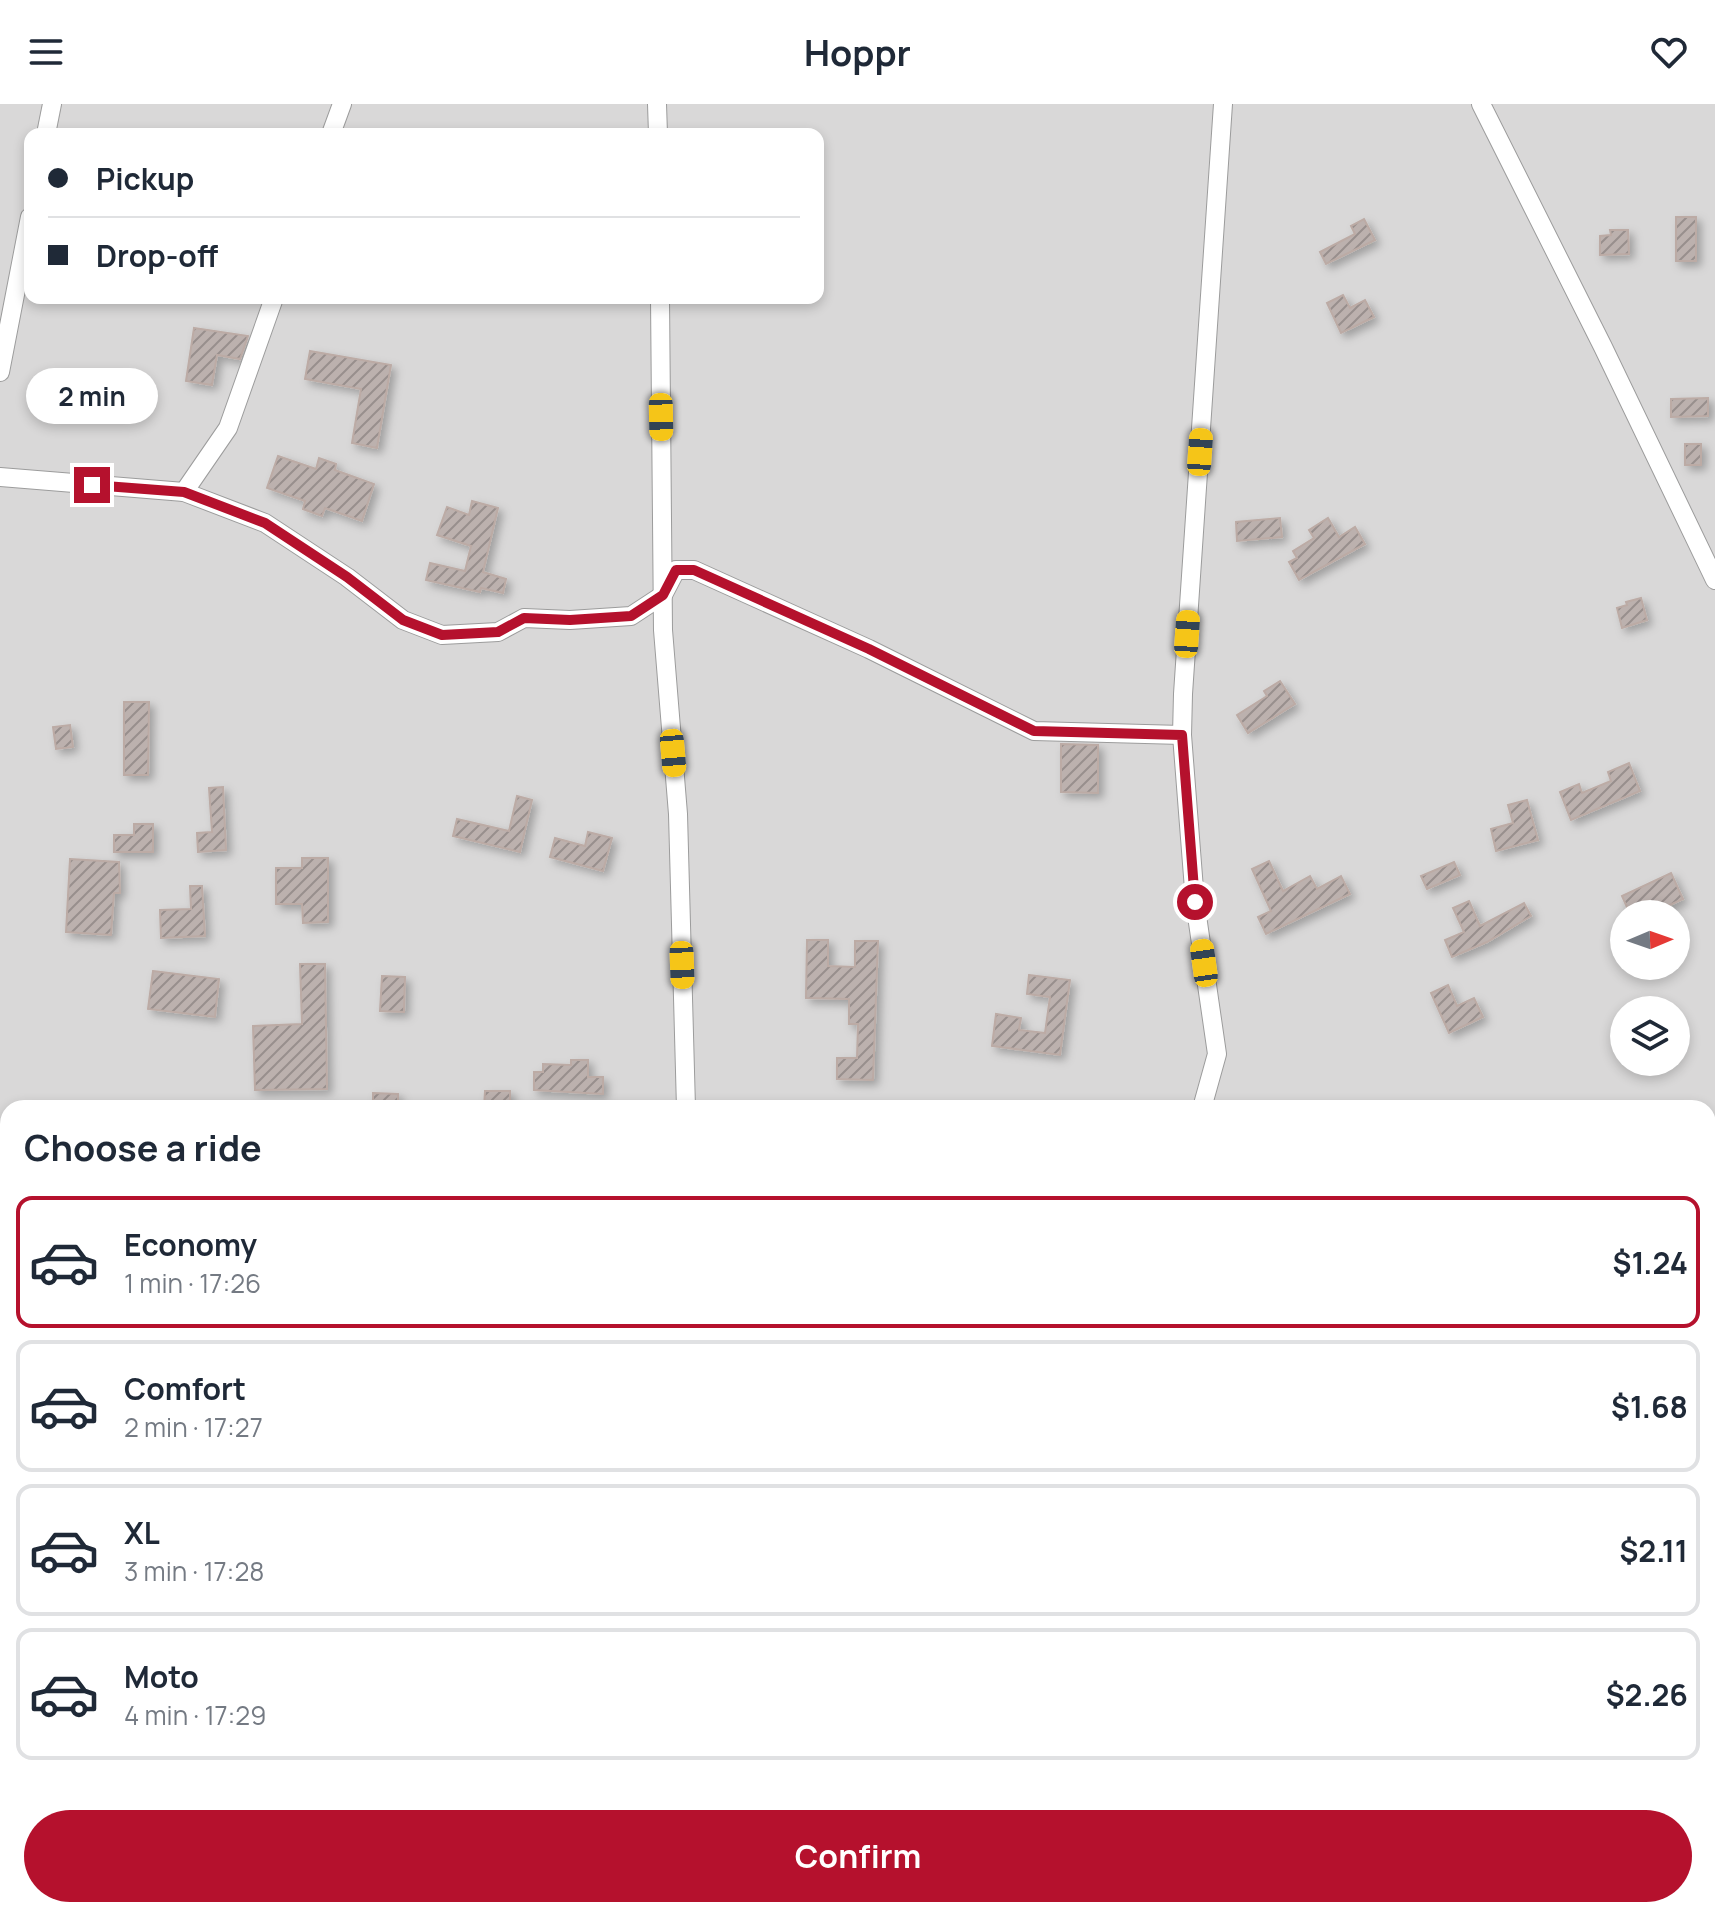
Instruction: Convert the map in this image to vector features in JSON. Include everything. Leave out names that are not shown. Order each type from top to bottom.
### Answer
[{"type":"street","points":[[47,128],[52,104]]},
{"type":"street","points":[[333,128],[342,104]]},
{"type":"street","points":[[657,104],[658,128]]},
{"type":"street","points":[[1204,1100],[1217,1054],[1195,902],[1182,735],[1223,104]]},
{"type":"street","points":[[1481,104],[1715,580]]},
{"type":"street","points":[[0,372],[24,248]]},
{"type":"street","points":[[184,492],[228,428],[272,304]]},
{"type":"street","points":[[660,304],[663,630],[678,814],[686,1100]]},
{"type":"street","points":[[0,477],[184,492],[265,523],[347,577],[403,620],[442,635],[498,632],[524,618],[570,620],[631,616],[663,595],[676,570],[694,570],[869,649],[1034,731],[1182,735]]},
{"type":"shaded area","points":[[0,104],[1715,104],[1715,1100],[0,1100]]},
{"type":"building","points":[[1676,217],[1696,217],[1696,261],[1676,261]]},
{"type":"building","points":[[1364,219],[1375,240],[1326,264],[1320,252],[1355,234],[1351,226]]},
{"type":"building","points":[[1610,230],[1628,230],[1629,254],[1600,255],[1600,236],[1611,235]]},
{"type":"building","points":[[1343,295],[1350,308],[1365,300],[1374,317],[1341,333],[1327,303]]},
{"type":"building","points":[[194,328],[248,336],[240,359],[217,355],[212,385],[186,381]]},
{"type":"building","points":[[310,351],[391,365],[377,448],[352,443],[361,389],[305,379]]},
{"type":"building","points":[[1708,398],[1708,416],[1671,417],[1671,399]]},
{"type":"building","points":[[1685,444],[1701,444],[1701,465],[1685,465]]},
{"type":"building","points":[[278,456],[316,469],[319,458],[336,464],[335,470],[374,484],[362,521],[325,508],[322,516],[303,509],[305,501],[267,488]]},
{"type":"building","points":[[472,501],[498,508],[483,572],[506,579],[503,593],[481,588],[480,592],[426,580],[430,563],[465,571],[471,546],[437,535],[447,507],[469,515]]},
{"type":"building","points":[[1280,518],[1282,537],[1237,541],[1236,522]]},
{"type":"building","points":[[1328,518],[1339,537],[1355,527],[1365,544],[1299,580],[1289,562],[1297,558],[1293,551],[1314,538],[1309,530]]},
{"type":"building","points":[[1641,598],[1647,620],[1622,628],[1617,608]]},
{"type":"building","points":[[1280,681],[1295,704],[1248,733],[1237,715],[1267,696],[1264,691]]},
{"type":"building","points":[[124,702],[149,702],[148,775],[124,775]]},
{"type":"building","points":[[70,725],[73,747],[56,749],[53,727]]},
{"type":"building","points":[[1061,744],[1098,745],[1098,793],[1061,792]]},
{"type":"building","points":[[1629,763],[1640,791],[1571,820],[1560,792],[1579,784],[1582,793],[1611,781],[1608,772]]},
{"type":"building","points":[[223,787],[226,850],[198,852],[197,833],[212,832],[209,788]]},
{"type":"building","points":[[517,796],[532,800],[520,852],[453,836],[457,819],[509,831]]},
{"type":"building","points":[[1527,800],[1538,840],[1496,851],[1491,829],[1513,823],[1508,805]]},
{"type":"building","points":[[134,824],[153,824],[153,852],[114,852],[114,835],[134,835]]},
{"type":"building","points":[[588,832],[612,838],[603,871],[550,857],[555,838],[585,846]]},
{"type":"building","points":[[302,858],[328,858],[328,922],[303,923],[302,904],[276,904],[276,868],[302,868]]},
{"type":"building","points":[[70,859],[119,862],[120,893],[114,893],[111,935],[66,932]]},
{"type":"building","points":[[1269,861],[1283,891],[1310,876],[1317,889],[1341,876],[1350,894],[1266,934],[1258,917],[1271,911],[1252,869]]},
{"type":"building","points":[[1454,862],[1460,875],[1427,889],[1421,876]]},
{"type":"building","points":[[1671,873],[1683,899],[1624,900],[1622,896]]},
{"type":"building","points":[[190,886],[202,886],[205,936],[161,938],[160,910],[191,909]]},
{"type":"building","points":[[1469,901],[1480,926],[1524,903],[1531,916],[1487,942],[1452,957],[1445,940],[1464,932],[1453,908]]},
{"type":"building","points":[[807,940],[828,940],[828,966],[855,967],[855,941],[878,941],[873,1080],[837,1079],[837,1058],[857,1058],[858,1024],[849,1024],[849,999],[806,998]]},
{"type":"building","points":[[300,964],[325,964],[327,1089],[255,1090],[253,1026],[302,1024]]},
{"type":"building","points":[[153,971],[219,979],[215,1017],[148,1009]]},
{"type":"building","points":[[1029,975],[1070,980],[1060,1055],[992,1046],[996,1014],[1021,1018],[1019,1030],[1045,1033],[1050,997],[1027,994]]},
{"type":"building","points":[[382,976],[405,977],[404,1012],[380,1011]]},
{"type":"building","points":[[1448,985],[1457,1006],[1474,998],[1483,1017],[1449,1033],[1431,993]]},
{"type":"building","points":[[571,1060],[588,1060],[588,1077],[603,1077],[603,1094],[534,1090],[534,1072],[543,1072],[543,1064],[571,1065]]},
{"type":"building","points":[[485,1091],[510,1091],[510,1100],[484,1100]]},
{"type":"building","points":[[373,1093],[398,1094],[398,1100],[373,1100]]},
{"type":"route","points":[[92,485],[184,492],[265,523],[347,577],[403,620],[442,635],[498,632],[524,618],[570,620],[631,616],[663,595],[676,570],[694,570],[869,649],[1034,731],[1182,735],[1195,902]]}]
